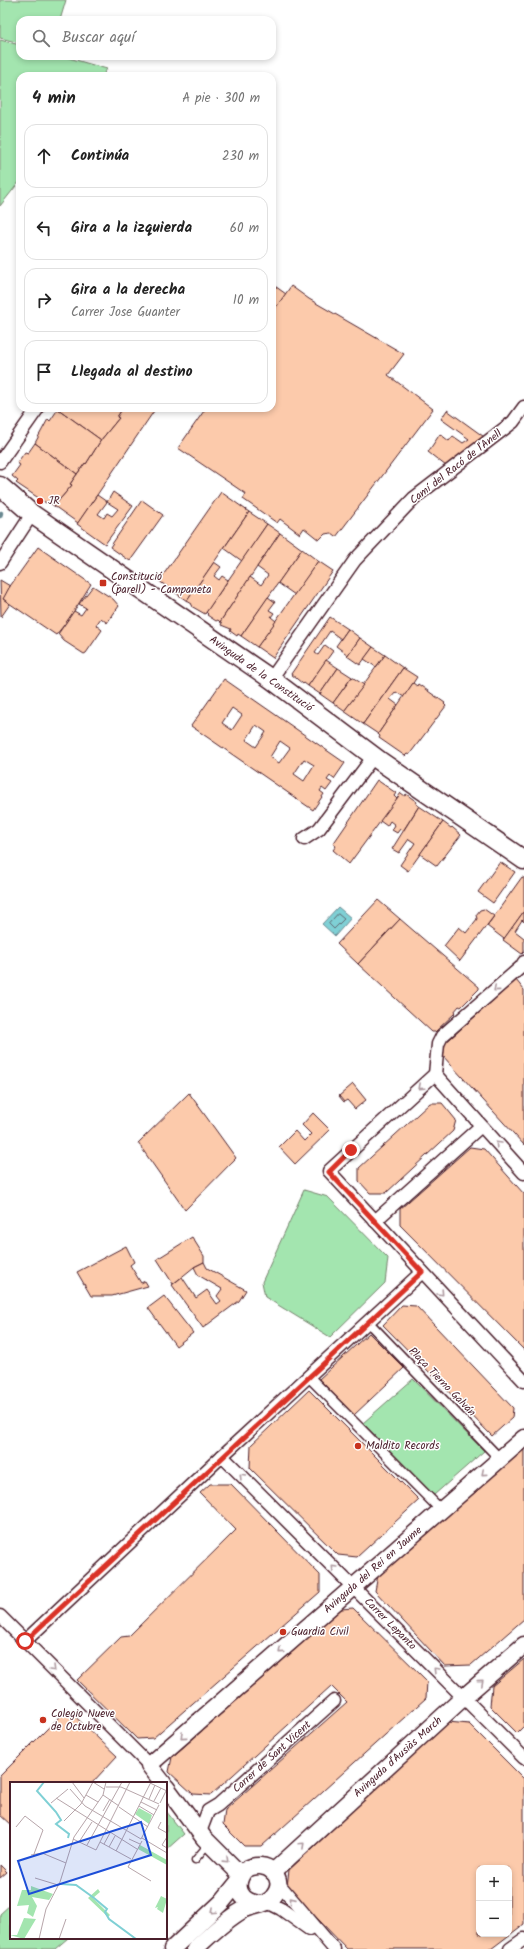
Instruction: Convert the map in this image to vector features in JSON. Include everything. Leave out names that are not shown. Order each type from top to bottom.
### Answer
[{"type":"main road","name":"Avinguda de la Constitució","points":[[0,486],[32,514],[271,680],[374,756],[524,860]]},
{"type":"street","name":"Camí del Racó de l'Anell","points":[[271,680],[355,560],[414,498],[513,422],[524,407]]},
{"type":"street","points":[[0,462],[35,412]]},
{"type":"street","points":[[0,563],[32,514]]},
{"type":"street","points":[[304,839],[318,829],[374,756]]},
{"type":"street","points":[[523,967],[442,1036],[438,1044],[435,1074],[329,1172],[524,1381]]},
{"type":"street","points":[[435,1074],[524,1172]]},
{"type":"street","points":[[375,1221],[481,1126]]},
{"type":"street","points":[[25,1641],[222,1456],[422,1272]]},
{"type":"street","name":"Plaça Tierno Galván","points":[[368,1322],[500,1459]]},
{"type":"street","points":[[309,1377],[441,1510]]},
{"type":"street","name":"Avinguda del Rei en Jaume","points":[[149,1765],[524,1438]]},
{"type":"street","name":"Carrer Lepanto","points":[[222,1456],[524,1757]]},
{"type":"street","points":[[0,1616],[149,1765],[162,1782]]},
{"type":"street","name":"Avinguda d'Ausiàs March","points":[[276,1877],[464,1698],[524,1645]]},
{"type":"street","name":"Carrer de Sant Vicent","points":[[208,1811],[218,1805],[334,1701]]},
{"type":"street","points":[[167,1787],[186,1811],[204,1838],[240,1878],[239,1889],[246,1900],[252,1903],[264,1903],[282,1909],[323,1939],[334,1949]]},
{"type":"street","points":[[186,1811],[208,1811],[204,1838]]},
{"type":"street","points":[[172,1949],[222,1902],[251,1866],[258,1865],[268,1867],[323,1939]]},
{"type":"street","points":[[196,1948],[243,1910],[264,1903],[273,1897],[276,1877]]},
{"type":"street","points":[[510,1949],[524,1939]]},
{"type":"lane","points":[[195,1860],[204,1838]]},
{"type":"green space","points":[[0,0],[66,0],[61,16],[16,16],[16,42],[0,38]]},
{"type":"green space","points":[[0,40],[16,44],[16,60],[76,60],[107,69],[105,72],[16,72],[16,186],[0,206]]},
{"type":"green space","points":[[304,1190],[328,1197],[388,1258],[385,1283],[330,1337],[265,1297],[262,1282]]},
{"type":"green space","points":[[413,1379],[484,1451],[434,1495],[363,1423]]},
{"type":"green space","points":[[167,1812],[184,1834],[167,1849]]},
{"type":"green space","points":[[10,1905],[10,1939],[67,1939],[55,1949],[0,1949],[0,1914]]},
{"type":"water","points":[[338,907],[351,918],[335,936],[322,924]]},
{"type":"building","points":[[291,286],[309,299],[404,354],[388,375],[433,409],[336,537],[331,533],[325,534],[319,540],[304,528],[300,534],[280,519],[277,523],[243,499],[246,494],[178,448],[203,412],[276,412],[276,307]]},
{"type":"building","points":[[276,287],[286,294],[276,308]]},
{"type":"building","points":[[447,410],[487,439],[446,466],[428,452],[440,434],[449,441],[453,436],[463,443],[469,439],[441,419]]},
{"type":"building","points":[[56,412],[62,412],[101,440],[86,464],[85,463],[77,474],[35,443],[48,419],[50,421]]},
{"type":"building","points":[[62,412],[120,412],[117,417],[119,418],[101,440]]},
{"type":"building","points":[[120,412],[153,412],[78,523],[54,506],[72,485],[70,484],[85,463],[86,464],[101,440],[119,418],[117,417]]},
{"type":"building","points":[[35,443],[77,474],[70,484],[72,485],[54,506],[47,501],[46,503],[16,483],[18,481],[12,476],[20,465],[17,463],[25,452],[28,453]]},
{"type":"building","points":[[113,492],[133,506],[105,544],[77,524],[97,495],[107,502]],"holes":[[[107,502],[118,509],[112,516],[107,513],[104,518],[98,514]]]},
{"type":"building","points":[[221,492],[249,512],[187,601],[159,581]]},
{"type":"building","points":[[142,500],[163,515],[130,561],[110,547]]},
{"type":"building","points":[[249,512],[267,524],[242,561],[224,548]]},
{"type":"building","points":[[267,524],[280,533],[220,622],[218,620],[216,621],[207,615],[208,614],[206,612]]},
{"type":"building","points":[[280,533],[302,549],[241,636],[238,634],[237,636],[230,631],[231,629],[221,625],[222,623],[220,622],[250,577],[261,585],[268,575],[257,567]]},
{"type":"building","points":[[38,547],[91,584],[69,619],[56,635],[3,599],[3,596]]},
{"type":"building","points":[[302,549],[318,561],[295,595],[278,583]]},
{"type":"building","points":[[318,561],[333,571],[273,658],[257,647]]},
{"type":"building","points":[[214,562],[221,567],[214,576],[219,580],[222,576],[228,580],[205,614],[191,606],[192,604],[187,601]]},
{"type":"building","points":[[0,580],[10,586],[3,599],[10,604],[1,617]]},
{"type":"building","points":[[93,586],[113,599],[119,606],[107,623],[101,618],[96,625],[102,630],[84,654],[64,641],[58,634],[74,611],[81,615],[86,608],[79,604]]},
{"type":"building","points":[[268,597],[275,602],[269,610],[274,613],[271,617],[276,621],[257,647],[241,636]]},
{"type":"building","points":[[330,617],[348,629],[341,639],[330,631],[315,653],[318,655],[325,645],[333,651],[308,686],[304,683],[303,684],[291,674]]},
{"type":"building","points":[[348,629],[360,638],[348,655],[336,646]]},
{"type":"building","points":[[360,638],[373,647],[360,665],[347,656]]},
{"type":"building","points":[[373,647],[385,655],[376,667],[364,659]]},
{"type":"building","points":[[385,655],[403,668],[363,724],[344,711]]},
{"type":"building","points":[[326,660],[338,668],[320,694],[308,686]]},
{"type":"building","points":[[338,668],[352,677],[333,703],[320,694]]},
{"type":"building","points":[[403,668],[417,677],[404,697],[396,692],[390,699],[398,705],[378,734],[363,724]]},
{"type":"building","points":[[352,677],[364,685],[344,711],[333,703]]},
{"type":"building","points":[[224,679],[345,763],[334,779],[330,776],[327,780],[332,783],[326,791],[322,788],[320,791],[324,794],[313,810],[191,726]],"holes":[[[232,708],[242,715],[232,730],[222,723]],[[256,725],[266,732],[256,747],[246,740]],[[280,741],[290,748],[279,763],[270,757]],[[304,759],[314,765],[304,781],[294,774]]]},
{"type":"building","points":[[413,683],[417,686],[418,684],[445,703],[444,704],[446,706],[409,755],[407,754],[405,756],[379,738],[380,736],[378,734]]},
{"type":"building","points":[[377,780],[396,793],[394,796],[397,799],[349,864],[333,850],[336,846],[333,844]]},
{"type":"building","points":[[401,793],[405,796],[406,794],[417,802],[416,804],[419,806],[403,831],[400,829],[397,833],[392,830],[395,825],[390,821],[387,826],[380,821]]},
{"type":"building","points":[[419,806],[443,822],[408,871],[400,865],[415,843],[409,839],[399,853],[392,849]]},
{"type":"building","points":[[443,822],[451,828],[452,827],[461,835],[437,866],[420,854]]},
{"type":"building","points":[[500,862],[515,872],[493,903],[478,892]]},
{"type":"building","points":[[522,877],[524,878],[524,911],[504,939],[487,926]]},
{"type":"building","points":[[378,900],[400,919],[358,964],[337,944]]},
{"type":"building","points":[[484,909],[494,916],[460,961],[444,946],[459,927],[466,933],[477,919],[476,915],[480,910]]},
{"type":"building","points":[[524,911],[524,922],[522,920],[515,931],[524,938],[524,952],[522,954],[503,940]]},
{"type":"building","points":[[400,919],[479,987],[479,989],[461,1007],[459,1006],[454,1012],[455,1013],[435,1032],[432,1032],[358,964]]},
{"type":"building","points":[[516,980],[524,990],[524,1145],[442,1055],[443,1045]]},
{"type":"building","points":[[353,1084],[366,1100],[355,1109],[347,1100],[344,1102],[339,1096]]},
{"type":"building","points":[[189,1093],[236,1158],[185,1210],[138,1143]]},
{"type":"building","points":[[430,1103],[442,1103],[456,1120],[453,1131],[386,1193],[370,1193],[359,1181],[359,1168]]},
{"type":"building","points":[[313,1113],[330,1130],[295,1164],[279,1147],[295,1131],[304,1141],[311,1134],[302,1125]]},
{"type":"building","points":[[470,1147],[484,1149],[524,1194],[524,1350],[400,1225],[400,1209]]},
{"type":"building","points":[[192,1237],[204,1256],[204,1262],[194,1267],[173,1284],[157,1259]]},
{"type":"building","points":[[126,1246],[134,1262],[130,1265],[141,1283],[145,1281],[148,1286],[112,1296],[91,1296],[77,1272]]},
{"type":"building","points":[[204,1262],[207,1268],[246,1290],[239,1301],[203,1328],[172,1285],[182,1277],[196,1298],[207,1290],[217,1304],[221,1301],[217,1296],[222,1289],[198,1275],[194,1267]]},
{"type":"building","points":[[164,1296],[193,1333],[176,1346],[148,1308]]},
{"type":"building","points":[[402,1305],[416,1306],[513,1408],[512,1418],[492,1436],[383,1325]]},
{"type":"building","points":[[369,1333],[404,1368],[354,1415],[319,1379]]},
{"type":"building","points":[[309,1390],[419,1500],[357,1557],[338,1555],[250,1468],[251,1445]]},
{"type":"building","points":[[524,1447],[524,1619],[471,1665],[445,1666],[375,1591],[378,1575]]},
{"type":"building","points":[[210,1484],[231,1484],[320,1575],[320,1592],[153,1738],[137,1739],[77,1680],[121,1637],[129,1636],[236,1530],[200,1493]]},
{"type":"building","points":[[353,1608],[427,1681],[426,1698],[262,1846],[244,1846],[223,1825],[225,1810],[347,1702],[331,1686],[211,1795],[193,1794],[169,1772],[172,1757],[341,1609]]},
{"type":"building","points":[[524,1659],[524,1726],[517,1733],[490,1706],[492,1686]]},
{"type":"building","points":[[67,1709],[117,1756],[93,1782],[10,1782],[10,1824],[0,1815],[0,1776]]},
{"type":"building","points":[[448,1722],[469,1724],[524,1779],[524,1924],[512,1933],[512,1865],[476,1865],[476,1937],[507,1937],[491,1949],[347,1949],[287,1887],[289,1870]]},
{"type":"building","points":[[0,1865],[7,1872],[0,1878]]},
{"type":"place","name":"JR","points":[[40,501]]},
{"type":"place","name":"Constitució (parell) - Campaneta","points":[[103,583]]},
{"type":"place","name":"Maldito Records","points":[[358,1446]]},
{"type":"place","name":"Guardia Civil","points":[[283,1632]]},
{"type":"place","name":"Colegio Nueve de Octubre","points":[[43,1720]]},
{"type":"route","points":[[25,1641],[222,1456],[422,1272],[329,1172],[351,1150]]}]
